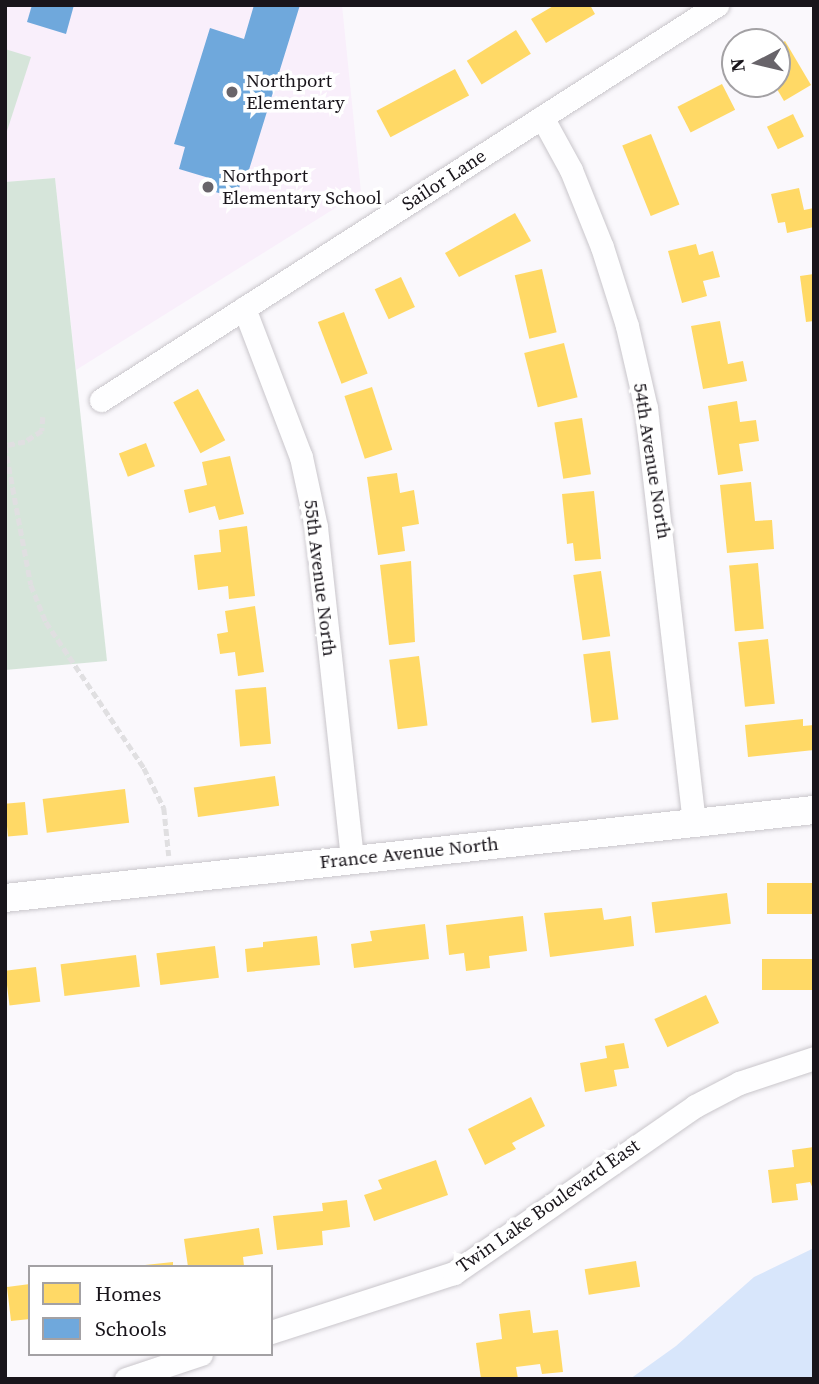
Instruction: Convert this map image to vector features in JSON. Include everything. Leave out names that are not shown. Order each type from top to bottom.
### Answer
[{"type":"street","name":"Sailor Lane","points":[[100,400],[717,5]]},
{"type":"street","name":"54th Avenue North","points":[[542,117],[571,170],[602,247],[627,326],[646,408],[694,823]]},
{"type":"street","name":"55th Avenue North","points":[[244,308],[294,434],[316,527],[352,859]]},
{"type":"street","name":"France Avenue North","points":[[5,898],[814,810]]},
{"type":"street","name":"Twin Lake Boulevard East","points":[[273,1331],[454,1273],[695,1106],[738,1083],[814,1058]]},
{"type":"street","points":[[126,1379],[195,1356]]},
{"type":"path","points":[[43,417],[42,431],[24,442],[5,446],[31,585],[46,622],[110,714],[164,808],[172,878]]},
{"type":"shaded area","name":"Northport Elementary School","points":[[5,5],[342,5],[361,192],[76,370],[55,178],[5,182]]},
{"type":"shaded area","points":[[5,49],[31,57],[7,131],[5,130]]},
{"type":"shaded area","points":[[55,178],[107,661],[5,670],[5,182]]},
{"type":"water","points":[[814,1248],[814,1379],[630,1379],[676,1346],[754,1277]]},
{"type":"building: Homes","points":[[555,5],[590,5],[595,14],[546,43],[531,19]]},
{"type":"building: Homes","points":[[516,30],[531,54],[482,84],[467,61]]},
{"type":"building: Homes","points":[[791,51],[811,85],[791,97]]},
{"type":"building: Homes","points":[[455,69],[469,95],[391,137],[376,111]]},
{"type":"building: Homes","points":[[721,85],[721,98],[729,98],[735,110],[691,133],[677,107]]},
{"type":"building: Homes","points":[[793,114],[804,136],[778,149],[767,127]]},
{"type":"building: Homes","points":[[651,134],[679,204],[651,216],[622,146]]},
{"type":"building: Homes","points":[[799,188],[804,210],[814,208],[814,227],[787,233],[785,222],[778,223],[771,194]]},
{"type":"building: Homes","points":[[515,213],[531,241],[459,277],[445,253]]},
{"type":"building: Homes","points":[[696,244],[699,255],[713,251],[720,277],[703,281],[707,296],[682,303],[668,251]]},
{"type":"building: Homes","points":[[542,269],[557,332],[529,339],[515,275]]},
{"type":"building: Homes","points":[[814,274],[814,321],[806,322],[800,276]]},
{"type":"building: Homes","points":[[401,277],[415,307],[389,319],[375,289]]},
{"type":"building: Homes","points":[[344,312],[368,374],[342,384],[318,322]]},
{"type":"building: Homes","points":[[720,321],[728,364],[743,361],[747,381],[703,389],[691,326]]},
{"type":"building: Homes","points":[[564,343],[578,397],[538,407],[524,353]]},
{"type":"building: Homes","points":[[372,387],[392,450],[365,459],[344,396]]},
{"type":"building: Homes","points":[[198,389],[225,440],[201,453],[173,402]]},
{"type":"building: Homes","points":[[737,401],[740,422],[756,420],[759,441],[739,444],[743,471],[718,475],[708,406]]},
{"type":"building: Homes","points":[[582,418],[591,474],[563,479],[554,422]]},
{"type":"building: Homes","points":[[146,443],[155,466],[128,477],[119,453]]},
{"type":"building: Homes","points":[[230,456],[244,514],[219,520],[215,506],[189,513],[184,490],[207,485],[202,462]]},
{"type":"building: Homes","points":[[397,473],[400,493],[414,490],[419,524],[402,527],[405,551],[378,555],[367,477]]},
{"type":"building: Homes","points":[[751,482],[755,521],[772,520],[774,549],[727,553],[720,485]]},
{"type":"building: Homes","points":[[594,491],[601,559],[575,561],[573,543],[567,544],[562,494]]},
{"type":"building: Homes","points":[[247,526],[255,596],[229,599],[228,586],[198,590],[194,555],[221,552],[219,530]]},
{"type":"building: Homes","points":[[411,561],[415,642],[389,645],[380,565]]},
{"type":"building: Homes","points":[[758,563],[764,629],[735,631],[729,566]]},
{"type":"building: Homes","points":[[601,571],[610,636],[582,640],[573,575]]},
{"type":"building: Homes","points":[[255,606],[264,672],[238,676],[235,652],[220,654],[217,634],[228,632],[225,611]]},
{"type":"building: Homes","points":[[768,639],[775,704],[745,707],[738,642]]},
{"type":"building: Homes","points":[[610,651],[618,719],[592,723],[583,654]]},
{"type":"building: Homes","points":[[419,656],[428,725],[398,729],[389,660]]},
{"type":"building: Homes","points":[[266,687],[271,744],[240,746],[235,690]]},
{"type":"building: Homes","points":[[803,719],[803,726],[814,725],[814,750],[748,757],[745,725]]},
{"type":"building: Homes","points":[[275,776],[279,806],[198,817],[194,787]]},
{"type":"building: Homes","points":[[125,789],[129,823],[47,833],[43,799]]},
{"type":"building: Homes","points":[[25,802],[28,835],[8,837],[5,804]]},
{"type":"building: Homes","points":[[767,883],[814,883],[814,914],[767,914]]},
{"type":"building: Homes","points":[[727,893],[731,924],[655,933],[652,902]]},
{"type":"building: Homes","points":[[602,908],[604,920],[631,916],[634,946],[550,957],[544,913]]},
{"type":"building: Homes","points":[[523,916],[527,951],[489,956],[490,968],[466,971],[464,953],[449,955],[446,925]]},
{"type":"building: Homes","points":[[425,924],[429,959],[354,968],[351,944],[372,941],[370,931]]},
{"type":"building: Homes","points":[[317,936],[320,965],[247,972],[245,949],[263,947],[263,942]]},
{"type":"building: Homes","points":[[215,946],[219,978],[160,985],[156,953]]},
{"type":"building: Homes","points":[[136,955],[140,987],[64,996],[61,964]]},
{"type":"building: Homes","points":[[762,959],[814,959],[814,990],[762,990]]},
{"type":"building: Homes","points":[[36,967],[40,1002],[9,1006],[5,971]]},
{"type":"building: Homes","points":[[706,995],[719,1023],[667,1047],[654,1019]]},
{"type":"building: Homes","points":[[624,1043],[629,1068],[614,1070],[617,1086],[585,1092],[580,1063],[607,1058],[605,1046]]},
{"type":"building: Homes","points":[[531,1097],[545,1126],[512,1143],[516,1149],[485,1165],[468,1129]]},
{"type":"building: Homes","points":[[814,1147],[814,1191],[810,1182],[796,1184],[798,1200],[772,1203],[768,1170],[794,1167],[792,1150]]},
{"type":"building: Homes","points":[[436,1160],[448,1195],[374,1221],[364,1195],[382,1189],[378,1180]]},
{"type":"building: Homes","points":[[347,1200],[350,1227],[322,1231],[323,1245],[277,1250],[273,1216],[323,1211],[322,1203]]},
{"type":"building: Homes","points":[[259,1228],[263,1254],[243,1257],[244,1265],[188,1265],[184,1239]]},
{"type":"building: Homes","points":[[636,1261],[640,1287],[589,1295],[585,1269]]},
{"type":"building: Homes","points":[[173,1262],[173,1265],[145,1265]]},
{"type":"building: Homes","points":[[28,1284],[28,1319],[11,1321],[7,1287]]},
{"type":"building: Homes","points":[[530,1310],[533,1333],[558,1330],[563,1372],[542,1374],[540,1364],[516,1367],[518,1379],[481,1379],[476,1343],[502,1339],[499,1314]]},
{"type":"building: Schools","points":[[32,5],[74,5],[66,34],[27,22]]},
{"type":"building: Schools","name":"Northport Elementary","points":[[254,5],[300,5],[248,173],[244,172],[236,198],[205,189],[209,178],[179,169],[185,147],[174,144],[210,28],[244,39]]},
{"type":"place","name":"Northport Elementary","points":[[232,92]]},
{"type":"place","name":"Northport Elementary School","points":[[208,187]]}]
